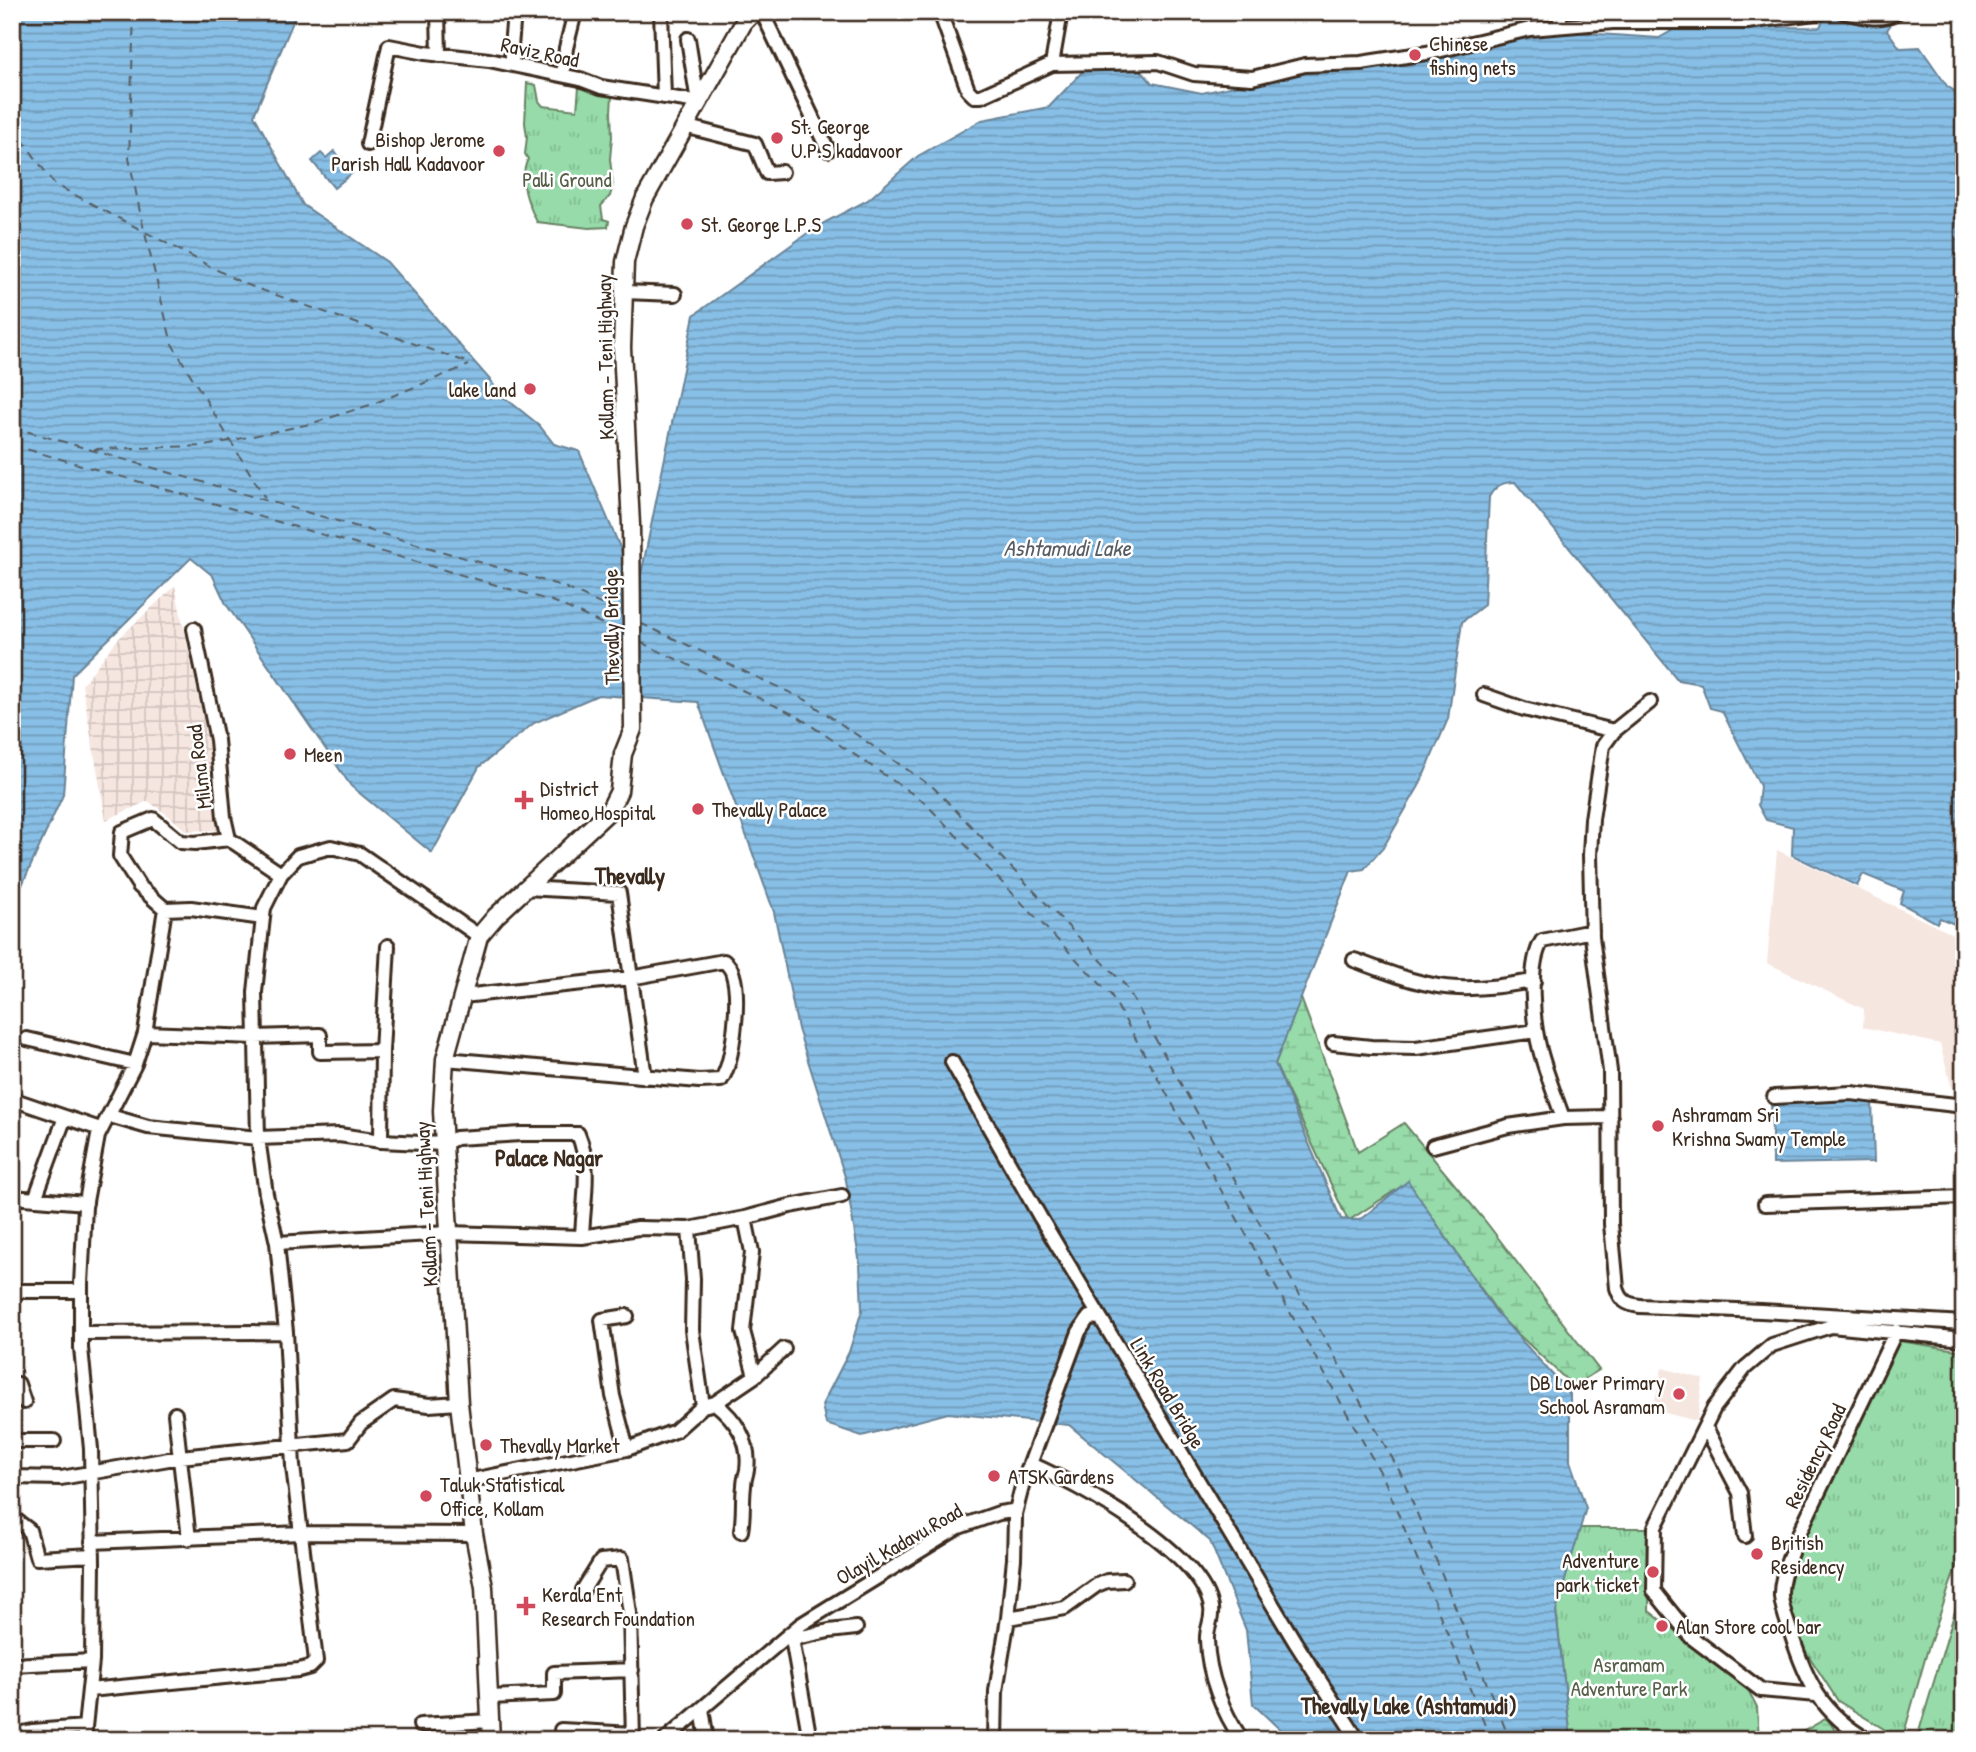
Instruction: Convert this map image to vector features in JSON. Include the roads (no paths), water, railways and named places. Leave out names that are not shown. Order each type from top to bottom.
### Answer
[{"type":"main road","name":"Kollam - Teni Highway","points":[[631,525],[622,348],[625,262],[634,226],[645,198],[744,22],[754,12]]},
{"type":"main road","name":"Thevally Bridge","points":[[631,525],[633,729]]},
{"type":"main road","name":"Kollam - Teni Highway","points":[[491,1740],[484,1587],[474,1534],[459,1403],[443,1144],[445,1059],[479,936],[525,888],[609,811],[619,791],[623,754],[633,729]]},
{"type":"street","points":[[438,12],[439,55]]},
{"type":"street","points":[[513,65],[511,47],[514,12]]},
{"type":"street","points":[[563,75],[566,48],[575,12]]},
{"type":"street","points":[[661,12],[664,97]]},
{"type":"street","points":[[762,12],[828,150]]},
{"type":"street","points":[[940,12],[968,90],[974,96],[981,96],[1008,85],[1052,64],[1158,62],[1194,74],[1252,78],[1305,65],[1361,63],[1433,52],[1530,29],[1613,22],[1747,22],[1822,12]]},
{"type":"street","points":[[1052,64],[1060,12]]},
{"type":"street","points":[[1560,12],[1560,26]]},
{"type":"street","points":[[1843,12],[1877,18],[1888,17],[1897,12]]},
{"type":"street","points":[[688,39],[698,102]]},
{"type":"street","name":"Raviz Road","points":[[368,144],[389,46],[513,65],[563,75],[601,87],[698,102]]},
{"type":"street","points":[[684,126],[755,144],[767,173],[782,172]]},
{"type":"street","points":[[624,292],[675,294]]},
{"type":"street","name":"Milma Road","points":[[194,629],[217,740],[224,817],[229,839]]},
{"type":"street","points":[[1483,695],[1524,709],[1614,731]]},
{"type":"street","points":[[1650,702],[1614,731],[1603,746],[1592,820],[1590,856],[1592,931],[1610,1071],[1611,1224],[1617,1288],[1624,1302],[1640,1306],[1964,1323]]},
{"type":"street","points":[[263,918],[191,908],[165,909],[139,886],[120,856],[122,831],[153,819],[181,842],[229,839],[281,874]]},
{"type":"street","points":[[89,1690],[299,1670],[314,1665],[316,1661],[293,1466],[278,1243],[266,1194],[258,1138],[255,992],[264,908],[281,874],[298,856],[331,847],[360,854],[479,936]]},
{"type":"street","points":[[525,888],[618,892],[645,1077]]},
{"type":"street","points":[[12,1735],[33,1731],[85,1733],[92,1661],[90,1473],[80,1291],[86,1203],[100,1129],[110,1116],[135,1064],[145,1033],[165,909]]},
{"type":"street","points":[[1563,1118],[1540,1053],[1536,1031],[1535,963],[1542,941],[1592,931]]},
{"type":"street","points":[[381,1141],[382,1051],[388,946]]},
{"type":"street","points":[[1354,960],[1395,975],[1455,988],[1481,988],[1534,981]]},
{"type":"street","points":[[445,1059],[645,1077],[721,1080],[726,1072],[736,1022],[734,976],[724,961],[630,978],[463,996]]},
{"type":"street","points":[[1333,1043],[1416,1048],[1536,1031]]},
{"type":"street","points":[[145,1033],[255,1037],[320,1035],[320,1052],[382,1051]]},
{"type":"street","points":[[27,1039],[135,1064]]},
{"type":"street","name":"Link Road Bridge","points":[[952,1062],[1040,1217],[1294,1642],[1358,1740]]},
{"type":"street","points":[[1774,1097],[1851,1093],[1961,1104]]},
{"type":"street","points":[[12,1099],[100,1129]]},
{"type":"street","points":[[110,1116],[148,1127],[258,1138],[339,1135],[381,1141],[443,1144],[456,1138],[521,1133],[578,1134],[585,1153],[587,1187],[582,1237]]},
{"type":"street","points":[[35,1199],[65,1117]]},
{"type":"street","points":[[1433,1146],[1508,1126],[1563,1118],[1611,1117]]},
{"type":"street","points":[[278,1243],[448,1233],[582,1237],[638,1228],[690,1229],[842,1196]]},
{"type":"street","points":[[12,1197],[86,1203]]},
{"type":"street","points":[[1765,1204],[1964,1197]]},
{"type":"street","points":[[745,1218],[752,1252],[743,1331],[755,1376]]},
{"type":"street","points":[[690,1229],[692,1330],[709,1405],[735,1422],[743,1436],[746,1453],[741,1531]]},
{"type":"street","points":[[12,1291],[80,1291]]},
{"type":"street","points":[[626,1449],[613,1396],[603,1320],[627,1316]]},
{"type":"street","points":[[995,1740],[996,1691],[1009,1618],[1015,1514],[1079,1332],[1089,1317],[1100,1318]]},
{"type":"street","points":[[1816,1695],[1761,1690],[1691,1637],[1654,1591],[1655,1527],[1714,1408],[1745,1368],[1772,1345],[1831,1326],[1964,1339]]},
{"type":"street","name":"Residency Road","points":[[1867,1740],[1849,1730],[1816,1695],[1802,1670],[1781,1596],[1794,1544],[1896,1331]]},
{"type":"street","points":[[81,1333],[286,1332]]},
{"type":"street","points":[[467,1481],[626,1449],[675,1432],[709,1405],[755,1376],[784,1349]]},
{"type":"street","points":[[12,1384],[18,1384],[24,1402]]},
{"type":"street","points":[[12,1477],[61,1478],[180,1457],[348,1440],[361,1423],[394,1400],[429,1405],[459,1403]]},
{"type":"street","points":[[175,1414],[189,1539]]},
{"type":"street","points":[[1705,1426],[1740,1493],[1745,1536]]},
{"type":"street","points":[[12,1441],[54,1441]]},
{"type":"street","points":[[1031,1464],[1108,1503],[1166,1546],[1191,1572],[1211,1606],[1212,1618],[1206,1632],[1207,1659],[1225,1713],[1242,1740]]},
{"type":"street","name":"Olayil Kadavu Road","points":[[665,1740],[791,1636],[959,1527],[999,1513],[1012,1511],[1015,1514]]},
{"type":"street","points":[[13,1518],[29,1531],[37,1558],[43,1559],[92,1549],[189,1539],[301,1533],[474,1534]]},
{"type":"street","points":[[561,1730],[633,1737],[630,1613],[622,1559],[601,1561],[583,1590]]},
{"type":"street","points":[[1009,1618],[1065,1608],[1097,1585],[1107,1581],[1124,1580]]},
{"type":"street","points":[[810,1740],[791,1636],[856,1628]]},
{"type":"street","points":[[12,1665],[92,1661]]},
{"type":"street","points":[[489,1697],[555,1694],[554,1674],[632,1670]]},
{"type":"street","points":[[702,1709],[707,1740]]},
{"type":"street","points":[[420,1725],[490,1721]]},
{"type":"water","name":"Ashtamudi Lake","points":[[12,12],[297,12],[254,115],[303,205],[387,262],[499,393],[539,425],[554,444],[579,451],[638,590],[694,315],[816,227],[868,200],[918,156],[982,120],[1049,107],[1084,70],[1138,67],[1152,83],[1202,93],[1552,31],[1659,38],[1677,28],[1820,27],[1827,12],[1877,12],[1896,17],[1887,30],[1900,48],[1920,47],[1947,86],[1959,94],[1964,93],[1964,928],[1958,934],[1954,931],[1957,925],[1940,918],[1937,923],[1900,903],[1904,891],[1863,874],[1857,886],[1792,855],[1793,827],[1766,820],[1758,805],[1760,786],[1722,711],[1710,708],[1701,684],[1678,680],[1515,482],[1506,483],[1496,487],[1489,497],[1484,605],[1462,622],[1448,719],[1419,786],[1383,848],[1364,869],[1351,871],[1275,1064],[1341,1219],[1362,1218],[1408,1181],[1496,1312],[1570,1394],[1570,1461],[1586,1508],[1556,1611],[1571,1740],[1291,1740],[1253,1704],[1246,1630],[1210,1541],[1069,1425],[948,1413],[862,1436],[826,1424],[822,1405],[849,1352],[862,1310],[860,1264],[846,1180],[798,1029],[774,912],[698,702],[598,695],[534,723],[479,767],[432,853],[351,786],[226,604],[213,576],[191,558],[72,675],[63,795],[12,907]]},
{"type":"water","points":[[334,151],[352,173],[334,188],[312,161],[321,153],[326,158]]},
{"type":"water","points":[[1872,1100],[1874,1162],[1773,1164],[1771,1102]]},
{"type":"place","name":"Chinese fishing nets","points":[[1415,55]]},
{"type":"place","name":"St. George U.P.S kadavoor","points":[[777,138]]},
{"type":"place","name":"Bishop Jerome Parish Hall Kadavoor","points":[[499,151]]},
{"type":"place","name":"St. George L.P.S","points":[[687,224]]},
{"type":"place","name":"lake land","points":[[530,389]]},
{"type":"place","name":"Meen","points":[[290,754]]},
{"type":"place","name":"District Homeo Hospital","points":[[524,800]]},
{"type":"place","name":"Thevally Palace","points":[[698,809]]},
{"type":"place","name":"Ashramam Sri Krishna Swamy Temple","points":[[1658,1126]]},
{"type":"place","name":"DB Lower Primary School Asramam","points":[[1679,1394]]},
{"type":"place","name":"Thevally Market","points":[[486,1445]]},
{"type":"place","name":"ATSK Gardens","points":[[994,1476]]},
{"type":"place","name":"Taluk Statistical Office, Kollam","points":[[426,1496]]},
{"type":"place","name":"British Residency","points":[[1757,1554]]},
{"type":"place","name":"Adventure park ticket","points":[[1653,1572]]},
{"type":"place","name":"Kerala Ent Research Foundation","points":[[526,1606]]},
{"type":"place","name":"Alan Store cool bar","points":[[1662,1626]]},
{"type":"district","name":"Thevally","points":[[630,875]]},
{"type":"district","name":"Palace Nagar","points":[[549,1157]]},
{"type":"district","name":"Thevally Lake (Ashtamudi)","points":[[1409,1705]]},
{"type":"park label","name":"Palli Ground","points":[[567,179]]},
{"type":"park label","name":"Asramam Adventure Park","points":[[1629,1676]]}]
